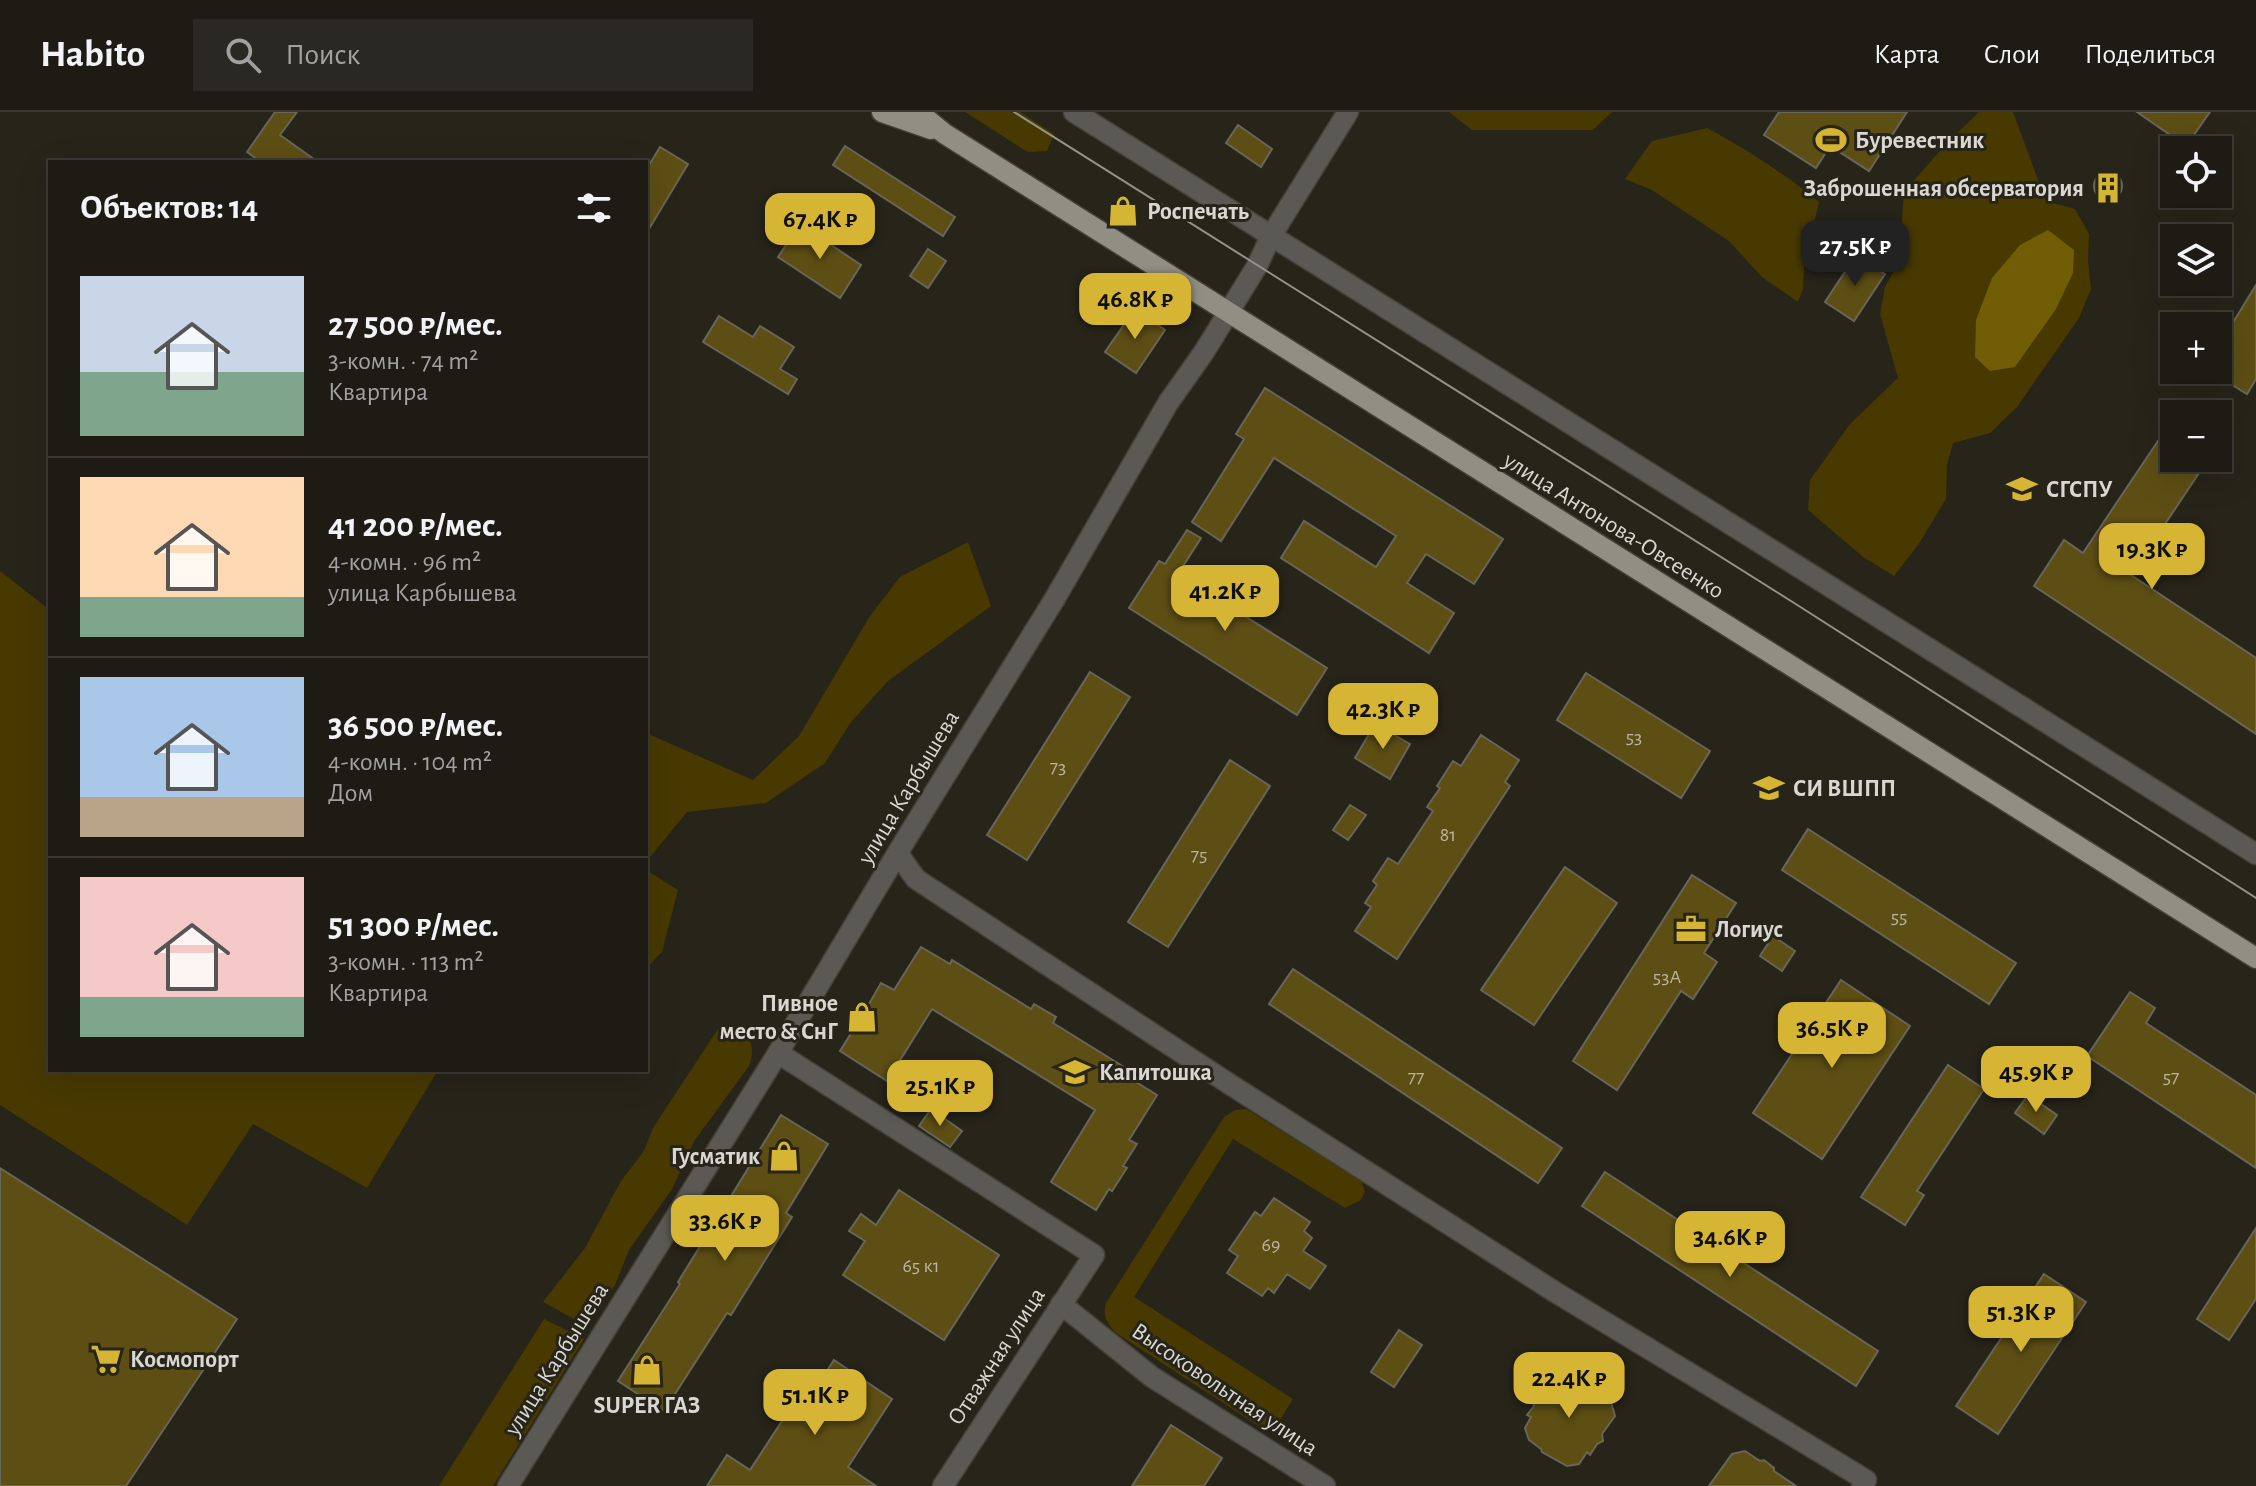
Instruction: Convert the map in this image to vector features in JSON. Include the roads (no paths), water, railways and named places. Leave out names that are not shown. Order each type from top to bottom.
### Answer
[{"type":"main road","name":"улица Антонова-Овсеенко","points":[[882,112],[945,134]]},
{"type":"main road","name":"улица Антонова-Овсеенко","points":[[918,112],[945,134],[2256,958]]},
{"type":"street","points":[[1074,112],[2256,854]]},
{"type":"street","name":"улица Карбышева","points":[[508,1486],[778,1053],[1054,600],[1168,403],[1204,352],[1348,112]]},
{"type":"street","points":[[898,854],[916,879],[1231,1085],[1555,1292],[1864,1483]]},
{"type":"street","name":"Отважная улица","points":[[778,1053],[1094,1255],[943,1486]]},
{"type":"street","name":"Высоковольтная улица","points":[[1061,1304],[1152,1377],[1325,1486]]},
{"type":"tram line","points":[[1014,112],[2256,898]]},
{"type":"place","name":"Буревестник","points":[[1831,140]]},
{"type":"place","name":"Заброшенная обсерватория","points":[[2108,188]]},
{"type":"place","name":"Роспечать","points":[[1123,211]]},
{"type":"place","name":"СГСПУ","points":[[2022,489]]},
{"type":"place","name":"СИ ВШПП","points":[[1769,788]]},
{"type":"place","name":"Логиус","points":[[1691,929]]},
{"type":"place","name":"Пивное место & СнГ","points":[[862,1017]]},
{"type":"place","name":"Капитошка","points":[[1075,1072]]},
{"type":"place","name":"Гусматик","points":[[784,1156]]},
{"type":"place","name":"Космопорт","points":[[106,1359]]},
{"type":"place","name":"SUPER ГАЗ","points":[[647,1370]]}]
